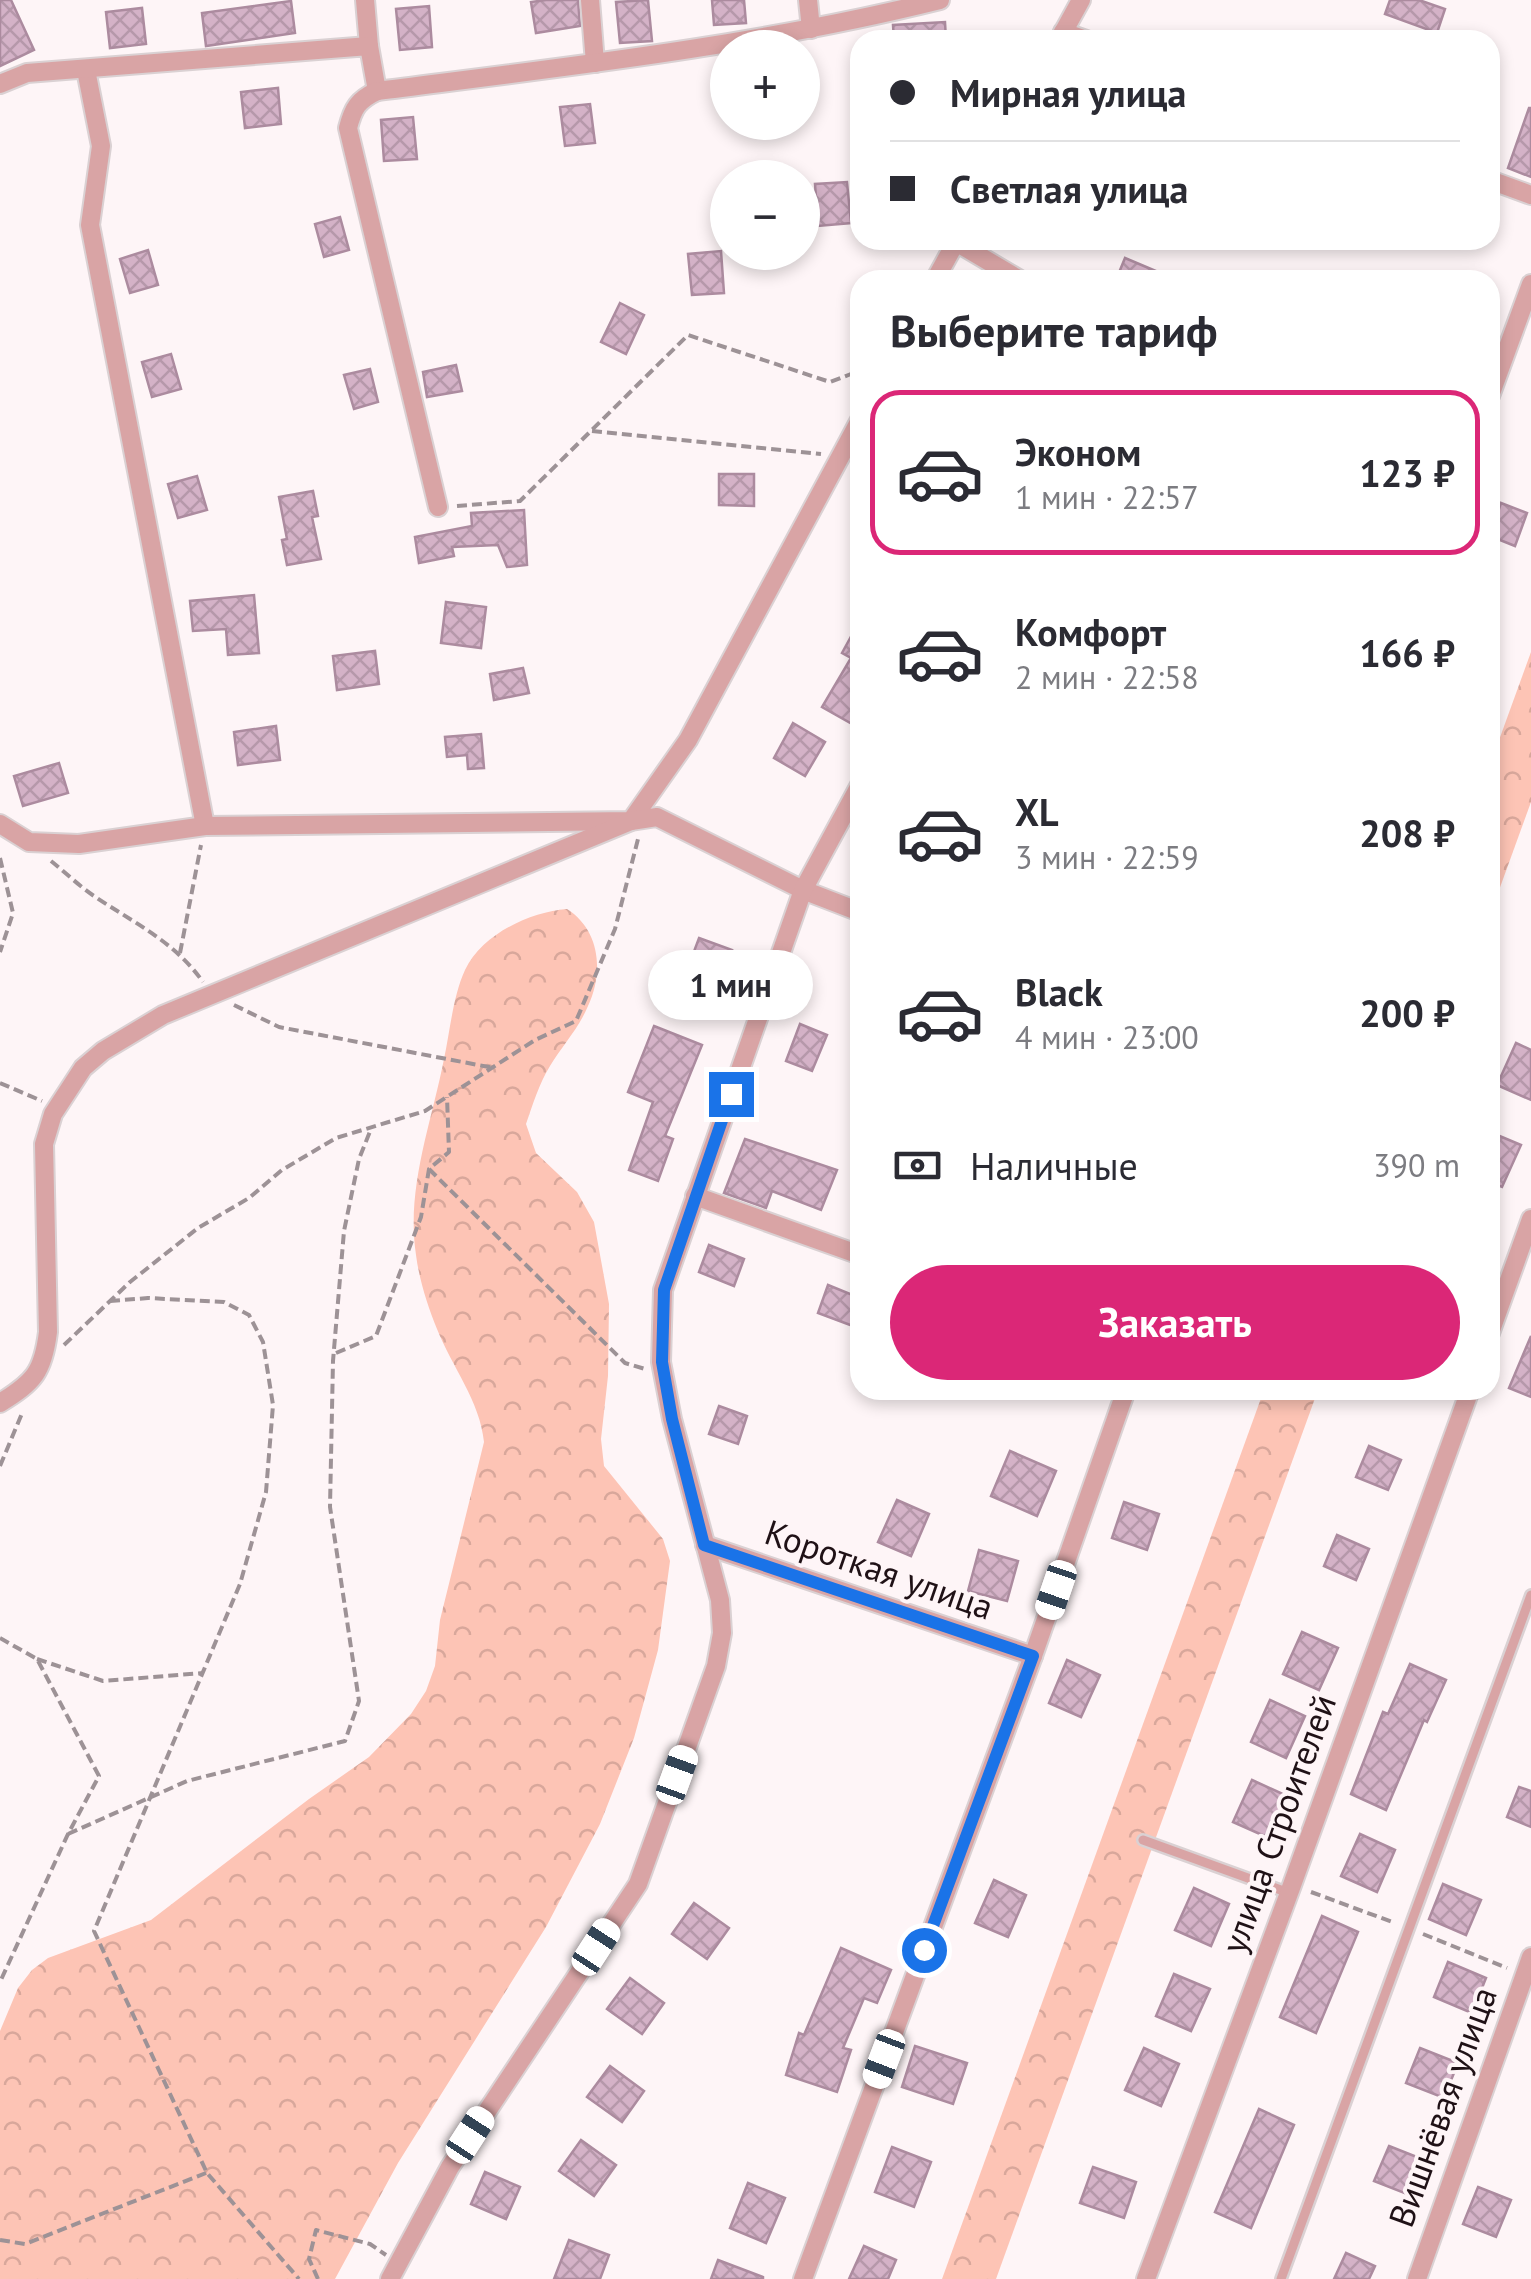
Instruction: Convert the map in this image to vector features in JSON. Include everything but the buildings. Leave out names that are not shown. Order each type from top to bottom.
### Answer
[{"type":"street","points":[[365,0],[377,92]]},
{"type":"street","points":[[590,0],[596,63]]},
{"type":"street","points":[[808,0],[811,29]]},
{"type":"street","points":[[438,507],[348,128],[352,111],[361,98],[377,92],[811,29],[940,0]]},
{"type":"street","points":[[1064,30],[1081,0]]},
{"type":"street","points":[[0,84],[27,73],[369,46]]},
{"type":"street","points":[[86,70],[101,146],[90,225],[205,826]]},
{"type":"street","points":[[1500,184],[1531,195]]},
{"type":"street","points":[[971,250],[1004,270]]},
{"type":"street","points":[[1500,369],[1531,284]]},
{"type":"street","points":[[0,1402],[34,1378],[45,1360],[48,1332],[44,1144],[56,1107],[84,1068],[103,1050],[163,1014],[637,820],[688,740],[850,439]]},
{"type":"street","points":[[394,2271],[450,2167],[638,1884],[716,1666],[722,1634],[720,1600],[672,1419],[664,1374],[664,1290],[804,890],[850,804]]},
{"type":"street","points":[[0,824],[28,842],[79,844],[205,826],[657,817],[804,890],[850,908]]},
{"type":"street","points":[[695,1196],[850,1251]]},
{"type":"street","points":[[1500,1305],[1531,1219]]},
{"type":"street","points":[[802,2279],[1033,1656],[1123,1400]]},
{"type":"street","name":"улица Строителей","points":[[1146,2279],[1466,1400]]},
{"type":"street","name":"Короткая улица","points":[[704,1545],[1033,1656]]},
{"type":"street","name":"Вишнёвая улица","points":[[1417,2279],[1529,1970]]},
{"type":"lane","points":[[1281,2279],[1531,1595]]},
{"type":"lane","points":[[1143,1840],[1289,1893]]},
{"type":"path","points":[[438,507],[520,501],[688,334],[830,382],[850,374]]},
{"type":"path","points":[[591,430],[841,456]]},
{"type":"path","points":[[45,1360],[198,1228],[249,1198],[282,1170],[336,1138],[424,1112],[535,1040],[576,1021],[614,929],[637,820]]},
{"type":"path","points":[[180,954],[205,826]]},
{"type":"path","points":[[28,842],[92,895],[154,932],[180,954],[212,994],[280,1027],[494,1068]]},
{"type":"path","points":[[0,858],[13,914],[0,952]]},
{"type":"path","points":[[0,1083],[56,1107]]},
{"type":"path","points":[[334,1354],[376,1336],[421,1217],[430,1169],[449,1152],[447,1098]]},
{"type":"path","points":[[68,1834],[186,1781],[345,1741],[360,1702],[330,1507],[334,1354],[344,1231],[360,1159],[372,1128]]},
{"type":"path","points":[[430,1169],[625,1364],[664,1374]]},
{"type":"path","points":[[110,1301],[148,1298],[224,1302],[249,1315],[263,1342],[273,1405],[266,1492],[240,1584],[94,1931],[207,2173],[299,2279]]},
{"type":"path","points":[[0,1466],[30,1396]]},
{"type":"path","points":[[0,1638],[38,1658],[103,1680],[203,1673]]},
{"type":"path","points":[[0,1982],[99,1776],[38,1658]]},
{"type":"path","points":[[0,2240],[26,2244],[207,2173]]},
{"type":"path","points":[[318,2279],[309,2259],[316,2230],[370,2244],[394,2271]]},
{"type":"green space","points":[[1531,652],[1531,802],[1500,887],[1500,737]]},
{"type":"green space","points":[[567,909],[592,940],[596,979],[584,1014],[546,1073],[526,1124],[536,1153],[577,1192],[594,1222],[609,1304],[608,1376],[601,1439],[604,1466],[663,1539],[670,1561],[658,1650],[634,1738],[600,1824],[546,1927],[398,2163],[335,2279],[0,2279],[0,2031],[18,1988],[48,1958],[151,1920],[369,1757],[411,1714],[426,1691],[435,1666],[440,1620],[484,1442],[477,1412],[437,1329],[419,1274],[414,1205],[421,1157],[465,970],[483,946],[508,927]]},
{"type":"green space","points":[[1260,1400],[1314,1400],[996,2279],[942,2279]]},
{"type":"route","points":[[731,1094],[664,1290],[662,1362],[672,1419],[704,1545],[1033,1656],[924,1950]]}]
